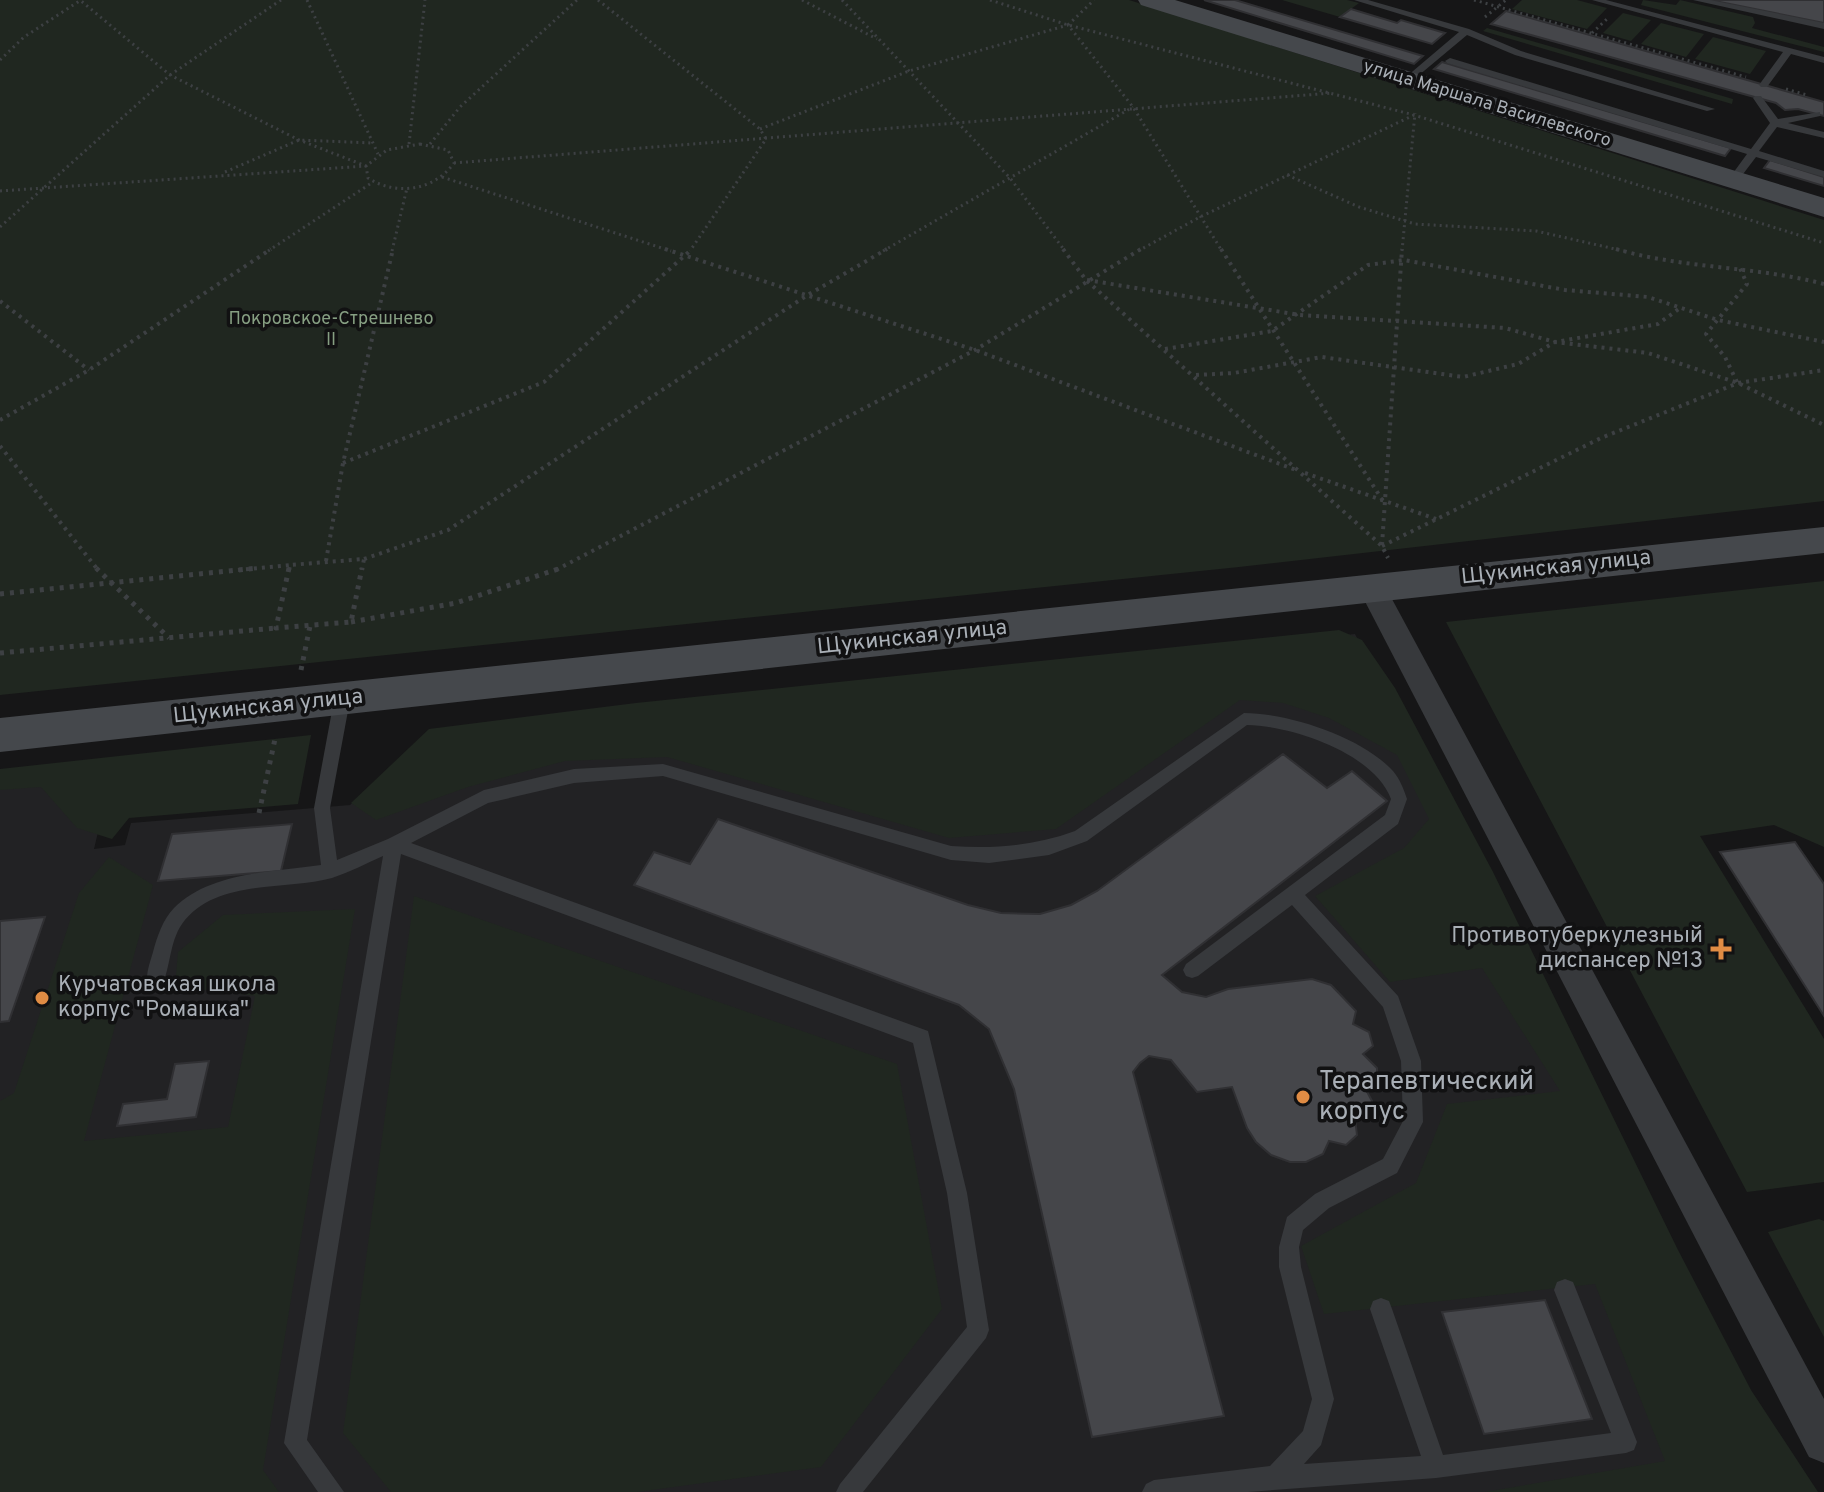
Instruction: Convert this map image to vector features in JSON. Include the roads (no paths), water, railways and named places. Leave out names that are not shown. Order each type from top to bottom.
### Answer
[{"type":"main road","name":"улица Маршала Василевского","points":[[1150,0],[1824,208]]},
{"type":"main road","name":"Щукинская улица","points":[[0,735],[1824,540]]},
{"type":"street","points":[[1372,588],[1824,1442]]},
{"type":"lane","points":[[1358,0],[1466,31],[1518,53],[1710,109]]},
{"type":"lane","points":[[1596,0],[1624,3],[1824,60]]},
{"type":"lane","points":[[1697,0],[1824,26]]},
{"type":"lane","points":[[1409,79],[1466,31]]},
{"type":"lane","points":[[1765,84],[1788,51]]},
{"type":"lane","points":[[1450,61],[1824,174]]},
{"type":"lane","points":[[1758,98],[1775,123],[1824,135]]},
{"type":"lane","points":[[1733,180],[1775,123],[1816,114]]},
{"type":"lane","points":[[330,871],[322,808],[342,700]]},
{"type":"lane","points":[[155,982],[164,944],[181,913],[217,890],[330,871],[394,844],[484,797],[574,776],[663,770],[951,853],[989,856],[1049,848],[1081,836],[1244,719],[1263,717],[1371,760],[1391,779],[1399,799],[1392,819],[1192,970]]},
{"type":"lane","points":[[332,1492],[295,1443],[394,844]]},
{"type":"lane","points":[[394,844],[921,1037],[957,1193],[978,1330],[848,1492]]},
{"type":"lane","points":[[1276,1477],[1313,1437],[1323,1399],[1290,1267],[1289,1247],[1294,1224],[1322,1201],[1390,1166],[1413,1122],[1411,1061],[1391,1002],[1293,894]]},
{"type":"lane","points":[[1154,1492],[1276,1477],[1436,1467],[1626,1442],[1565,1290]]},
{"type":"lane","points":[[1381,1309],[1436,1467]]},
{"type":"place","name":"Противотуберкулезный диспансер №13","points":[[1721,949]]},
{"type":"place","name":"Курчатовская школа корпус \"Ромашка\"","points":[[42,998]]},
{"type":"place","name":"Терапевтический корпус","points":[[1303,1097]]},
{"type":"park label","name":"Покровское-Стрешнево II","points":[[331,329]]}]
